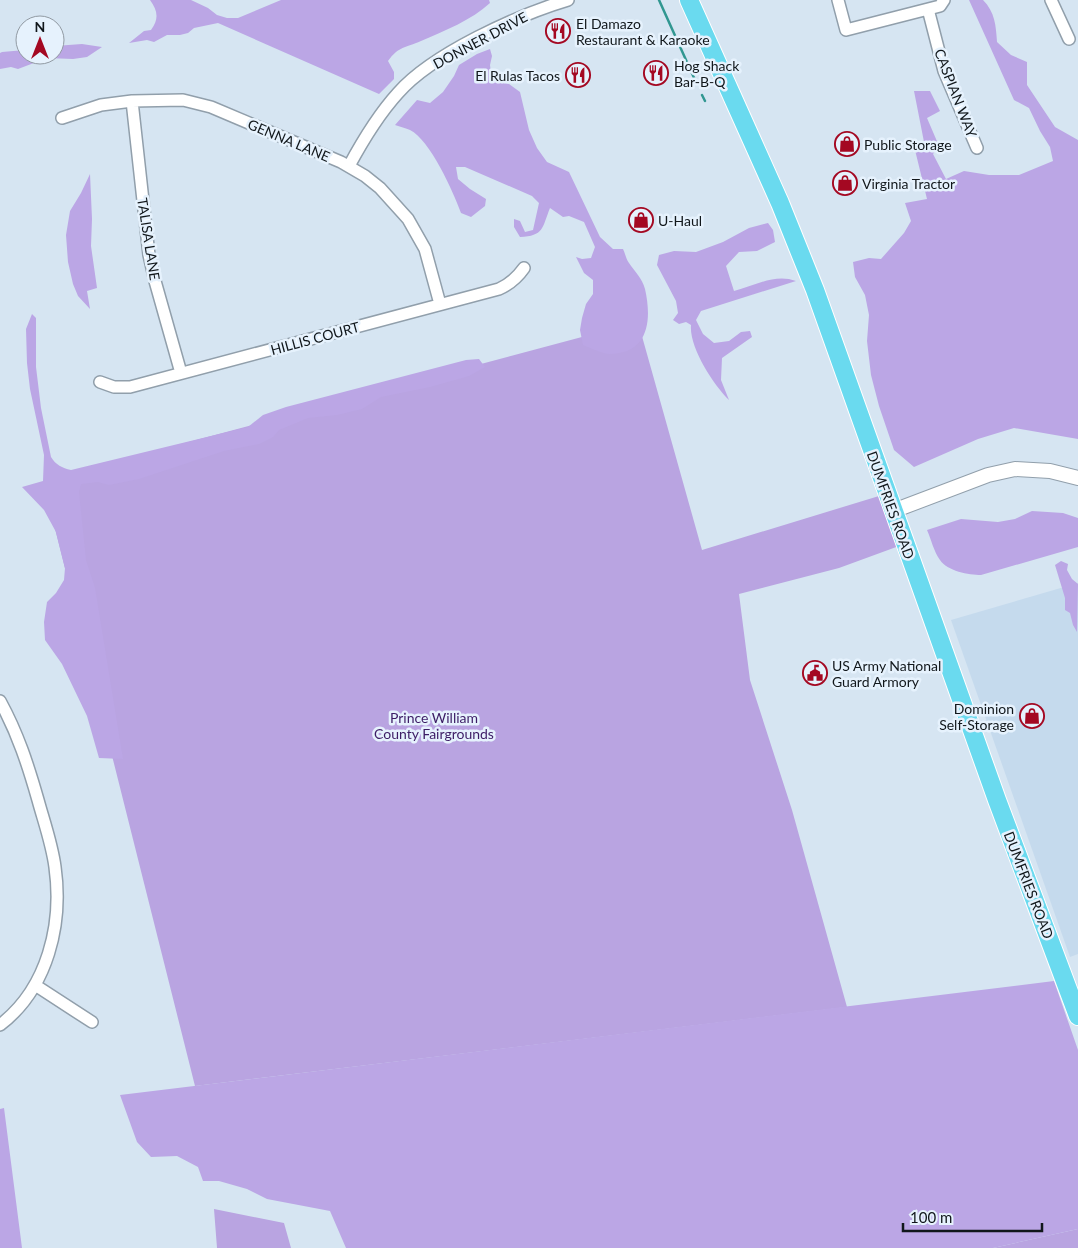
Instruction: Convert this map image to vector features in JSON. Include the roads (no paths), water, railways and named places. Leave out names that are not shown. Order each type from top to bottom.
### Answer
[{"type":"main road","name":"DUMFRIES ROAD","points":[[689,0],[790,227],[815,290],[997,800],[1078,1016]]},
{"type":"street","name":"DONNER DRIVE","points":[[349,166],[380,115],[398,92],[417,74],[449,53],[477,38],[527,14],[568,0]]},
{"type":"street","points":[[838,0],[846,30],[940,6],[944,0]]},
{"type":"street","points":[[1051,0],[1068,39]]},
{"type":"street","name":"CASPIAN WAY","points":[[928,9],[944,71],[977,148]]},
{"type":"street","name":"GENNA LANE","points":[[62,118],[101,105],[132,101],[167,99],[199,103],[349,166],[380,188],[408,219],[425,249],[440,304]]},
{"type":"street","name":"TALISA LANE","points":[[132,101],[149,255],[181,374]]},
{"type":"street","name":"HILLIS COURT","points":[[100,382],[114,388],[124,388],[499,289],[509,284],[524,268]]},
{"type":"street","points":[[893,511],[988,476],[1015,469],[1050,471],[1078,478]]},
{"type":"street","points":[[0,701],[24,752],[55,866],[57,886],[54,930],[43,968],[19,1008],[0,1025]]},
{"type":"street","points":[[35,984],[92,1022]]},
{"type":"waterway","points":[[659,0],[695,80]]},
{"type":"waterway","points":[[702,95],[705,101]]},
{"type":"place","name":"El Damazo Restaurant & Karaoke","points":[[558,31]]},
{"type":"place","name":"Hog Shack Bar-B-Q","points":[[656,73]]},
{"type":"place","name":"El Rulas Tacos","points":[[578,75]]},
{"type":"place","name":"Public Storage","points":[[847,144]]},
{"type":"place","name":"Virginia Tractor","points":[[845,183]]},
{"type":"place","name":"U-Haul","points":[[641,220]]},
{"type":"place","name":"US Army National Guard Armory","points":[[815,673]]},
{"type":"place","name":"Dominion Self-Storage","points":[[1032,716]]},
{"type":"park label","name":"Prince William County Fairgrounds","points":[[434,726]]}]
